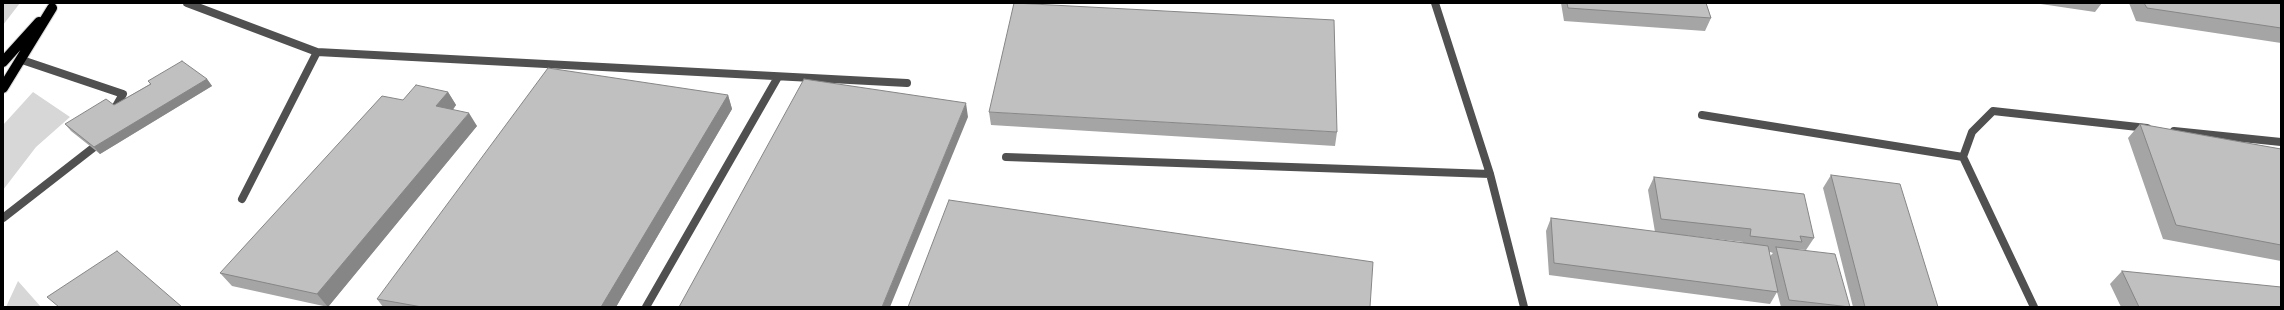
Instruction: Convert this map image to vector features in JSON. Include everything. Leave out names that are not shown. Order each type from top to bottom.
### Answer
[{"type":"main road","points":[[3,88],[22,60],[54,5]]},
{"type":"main road","points":[[3,62],[54,5]]},
{"type":"lane","points":[[187,3],[317,52],[907,83]]},
{"type":"lane","points":[[1435,3],[1490,174],[1524,307]]},
{"type":"lane","points":[[242,199],[317,52]]},
{"type":"lane","points":[[22,60],[122,94],[115,108]]},
{"type":"lane","points":[[646,307],[778,77]]},
{"type":"lane","points":[[2034,307],[1963,157],[1972,132],[1993,111],[2281,142]]},
{"type":"lane","points":[[1702,115],[1963,157]]},
{"type":"lane","points":[[3,218],[93,148]]},
{"type":"lane","points":[[1006,157],[1490,174]]},
{"type":"shaded area","points":[[3,3],[20,3],[3,25]]},
{"type":"shaded area","points":[[33,92],[70,117],[36,147],[3,190],[3,125]]},
{"type":"shaded area","points":[[18,281],[41,307],[6,307]]},
{"type":"building","points":[[1014,3],[1334,20],[1337,132],[989,112]]},
{"type":"building","points":[[1567,3],[1706,3],[1711,18],[1568,8]]},
{"type":"building","points":[[2144,3],[2281,3],[2281,28],[2147,8]]},
{"type":"building","points":[[182,61],[207,79],[94,147],[65,124],[106,99],[114,105],[151,84],[148,81]]},
{"type":"building","points":[[548,68],[728,95],[601,307],[422,307],[377,299]]},
{"type":"building","points":[[804,79],[966,103],[882,307],[679,307]]},
{"type":"building","points":[[416,85],[448,92],[436,106],[469,113],[317,294],[220,273],[382,96],[403,100]]},
{"type":"building","points":[[2140,124],[2281,149],[2281,245],[2176,225]]},
{"type":"building","points":[[1831,175],[1900,184],[1938,307],[1865,307]]},
{"type":"building","points":[[1654,177],[1804,194],[1814,238],[1800,236],[1802,242],[1750,236],[1751,229],[1661,219]]},
{"type":"building","points":[[949,200],[1373,262],[1370,307],[908,307]]},
{"type":"building","points":[[1551,218],[1768,246],[1778,292],[1554,263]]},
{"type":"building","points":[[1776,247],[1835,254],[1850,307],[1789,300]]},
{"type":"building","points":[[117,251],[182,307],[59,307],[47,297]]},
{"type":"building","points":[[2122,271],[2281,287],[2281,307],[2139,307]]}]
